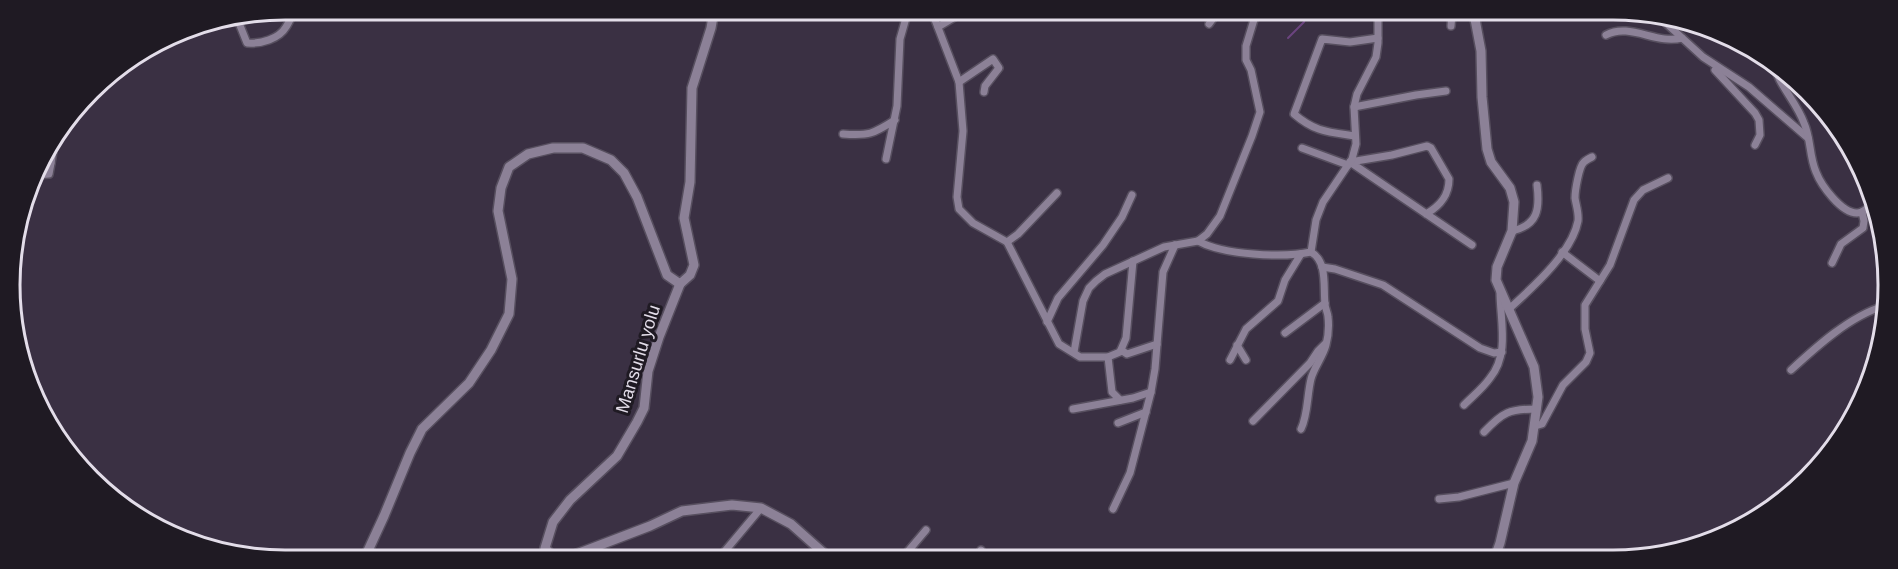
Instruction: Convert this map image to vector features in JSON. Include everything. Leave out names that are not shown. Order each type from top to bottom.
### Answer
[{"type":"street","points":[[239,24],[247,43],[258,43],[282,32],[289,20]]},
{"type":"street","points":[[368,550],[422,429],[469,383],[492,350],[509,314],[512,279],[498,211],[501,188],[508,167],[528,154],[553,148],[583,148],[611,160],[624,173],[636,196],[667,275],[680,284],[690,275],[694,265],[684,218],[690,182],[692,88],[712,20]]},
{"type":"street","points":[[886,159],[895,120],[900,39],[905,20]]},
{"type":"street","points":[[935,20],[958,82],[963,131],[957,197],[959,209],[973,224],[1007,242],[1059,344],[1080,357],[1108,357],[1121,350],[1126,338],[1133,261]]},
{"type":"street","points":[[938,27],[950,20]]},
{"type":"street","points":[[1209,24],[1212,20]]},
{"type":"street","points":[[1074,352],[1083,301],[1089,288],[1105,274],[1164,247],[1198,242],[1213,227],[1226,204],[1260,112],[1251,70],[1246,60],[1246,46],[1254,20]]},
{"type":"street","points":[[1311,252],[1316,220],[1323,202],[1349,164],[1356,144],[1354,107],[1357,94],[1376,57],[1378,20]]},
{"type":"street","points":[[1451,26],[1452,20]]},
{"type":"street","points":[[1475,20],[1481,51],[1482,97],[1487,149],[1491,162],[1510,188],[1515,211],[1512,231],[1497,267],[1496,280],[1534,367],[1537,382],[1537,409],[1532,441],[1514,483],[1498,550]]},
{"type":"street","points":[[1669,26],[1703,57],[1757,116],[1760,135],[1755,145]]},
{"type":"street","points":[[1606,35],[1623,30],[1657,39],[1682,38]]},
{"type":"street","points":[[1355,136],[1320,131],[1293,114],[1322,39],[1350,42],[1378,38]]},
{"type":"street","points":[[1703,57],[1749,87],[1808,138]]},
{"type":"street","points":[[958,82],[993,59],[999,68],[985,86],[984,92]]},
{"type":"street","points":[[1777,76],[1804,121],[1815,171],[1823,186],[1842,206],[1852,212],[1862,212],[1867,208]]},
{"type":"street","points":[[1354,107],[1446,91]]},
{"type":"street","points":[[843,134],[872,134],[895,120]]},
{"type":"street","points":[[1349,164],[1427,146],[1431,148],[1449,179],[1449,183],[1442,202],[1426,214]]},
{"type":"street","points":[[1302,148],[1349,164],[1472,245]]},
{"type":"street","points":[[1509,309],[1538,281],[1575,232],[1578,218],[1575,195],[1581,166],[1585,160],[1592,157]]},
{"type":"street","points":[[44,174],[49,174],[52,158]]},
{"type":"street","points":[[1535,426],[1542,424],[1563,385],[1586,362],[1590,353],[1583,314],[1585,305],[1614,255],[1634,200],[1643,190],[1668,178]]},
{"type":"street","points":[[1512,231],[1527,226],[1538,212],[1538,185]]},
{"type":"street","points":[[1007,242],[1024,228],[1057,193]]},
{"type":"street","points":[[1047,322],[1058,298],[1103,245],[1122,217],[1132,195]]},
{"type":"street","points":[[1832,263],[1841,244],[1863,228],[1862,212]]},
{"type":"street","points":[[1198,242],[1207,247],[1229,252],[1301,254],[1311,252]]},
{"type":"street","points":[[1113,509],[1130,473],[1151,392],[1163,273],[1175,245]]},
{"type":"street","points":[[1301,429],[1305,421],[1312,375],[1327,343],[1328,318],[1325,284],[1322,267],[1311,252]]},
{"type":"street","points":[[1562,252],[1600,281]]},
{"type":"street","points":[[1230,360],[1246,329],[1278,301],[1285,280],[1301,254]]},
{"type":"street","points":[[1322,267],[1383,285],[1480,348],[1494,353],[1502,352]]},
{"type":"street","name":"Mansurlu yolu","points":[[547,550],[545,548],[553,522],[570,500],[617,456],[644,408],[648,371],[680,284]]},
{"type":"street","points":[[1464,405],[1490,378],[1500,361],[1503,343],[1500,292]]},
{"type":"street","points":[[1285,333],[1325,303]]},
{"type":"street","points":[[1791,370],[1833,335],[1856,319],[1877,309]]},
{"type":"street","points":[[1253,421],[1327,343]]},
{"type":"street","points":[[1121,350],[1127,354],[1157,344]]},
{"type":"street","points":[[1237,345],[1246,360]]},
{"type":"street","points":[[1108,357],[1112,392],[1120,400]]},
{"type":"street","points":[[1073,409],[1151,392]]},
{"type":"street","points":[[1484,432],[1498,417],[1511,411],[1537,409]]},
{"type":"street","points":[[1118,423],[1146,412]]},
{"type":"street","points":[[1439,499],[1459,498],[1514,483]]},
{"type":"street","points":[[587,550],[682,511],[732,505],[761,508],[791,525],[819,550]]},
{"type":"street","points":[[726,550],[761,508]]},
{"type":"street","points":[[909,550],[927,530]]},
{"type":"waterway","points":[[1288,38],[1305,20]]}]
